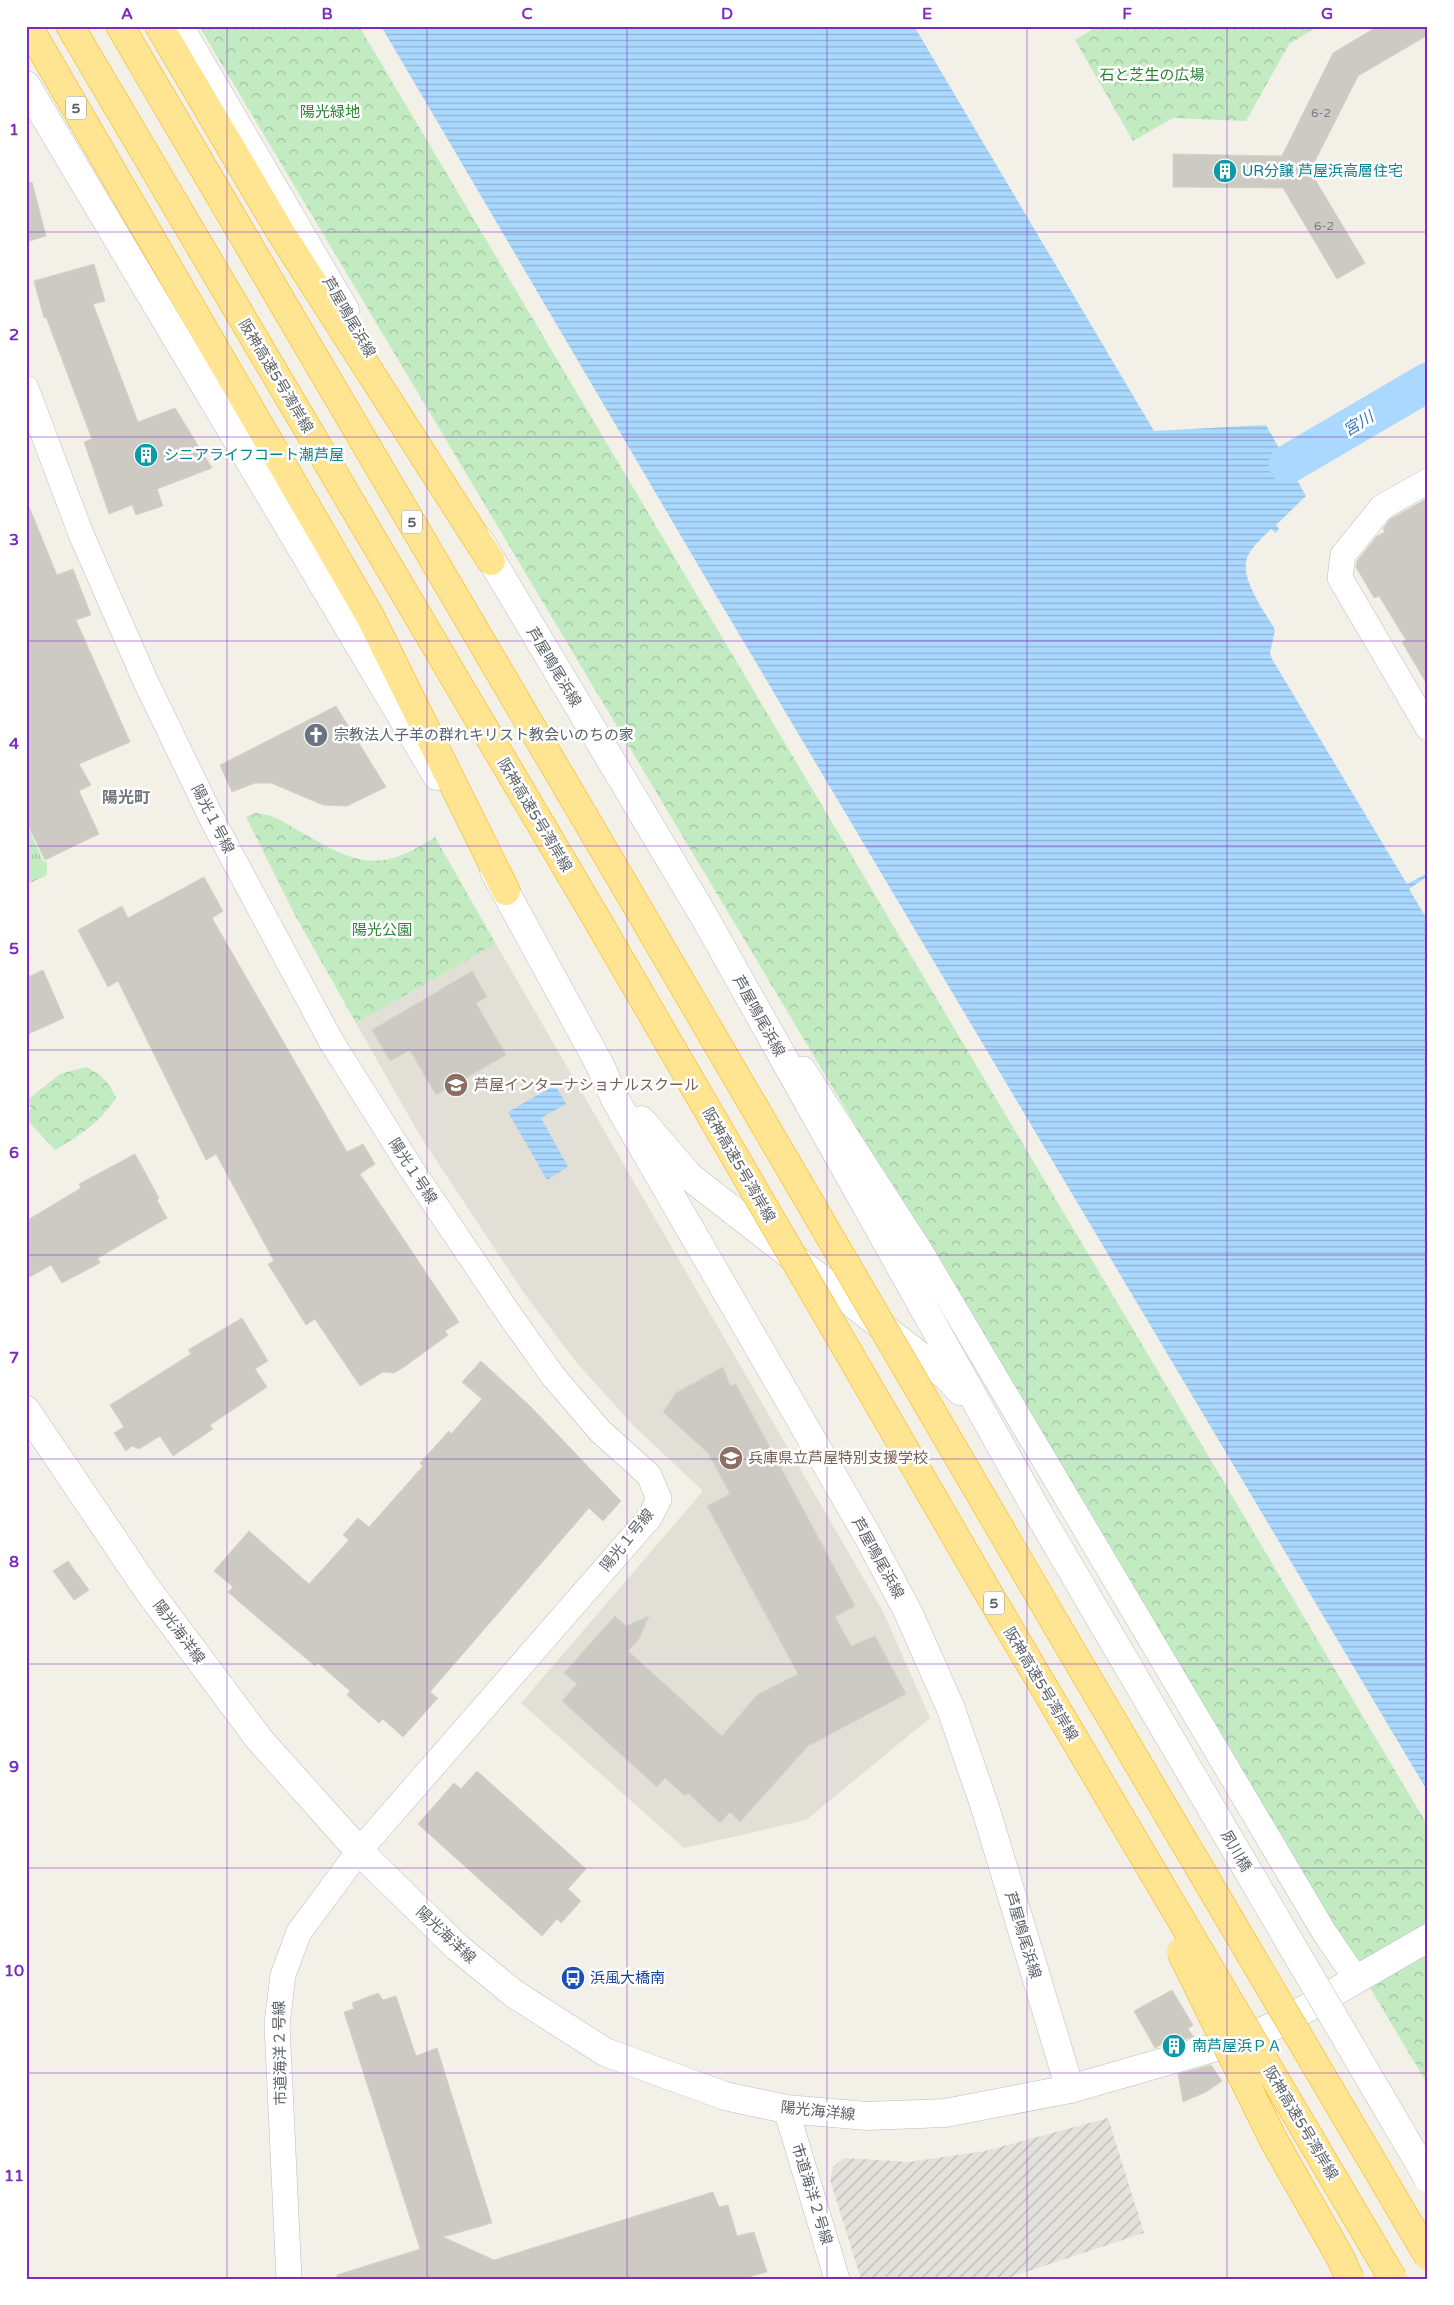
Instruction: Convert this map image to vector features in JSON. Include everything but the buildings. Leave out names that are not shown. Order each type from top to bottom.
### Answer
[{"type":"highway","name":"5","points":[[28,26],[370,616],[506,891]]},
{"type":"highway","name":"阪神高速5号湾岸線","points":[[70,26],[594,915],[993,1601],[1393,2279]]},
{"type":"highway","name":"5","points":[[120,26],[1428,2256]]},
{"type":"highway","points":[[159,26],[281,233],[492,561]]},
{"type":"highway","points":[[993,1601],[1036,1693],[1157,1905],[1285,2162],[1340,2257],[1350,2279]]},
{"type":"main road","name":"芦屋鳴尾浜線","points":[[179,26],[492,561],[705,918],[1044,1523]]},
{"type":"main road","name":"芦屋鳴尾浜線","points":[[26,85],[506,891],[600,1065],[616,1101],[866,1533],[908,1612],[951,1709],[985,1807],[1070,2089]]},
{"type":"main road","name":"芦屋鳴尾浜線","points":[[600,1065],[645,1126],[690,1177],[947,1377],[982,1415]]},
{"type":"main road","name":"陽光海洋線","points":[[26,1410],[147,1589],[259,1739],[359,1851],[457,1947],[513,1993],[605,2052],[725,2096],[786,2109],[867,2116],[945,2113],[1070,2089],[1244,2039],[1281,2023],[1426,1939]]},
{"type":"main road","name":"夙川橋","points":[[1044,1523],[1428,2178]]},
{"type":"street","name":"陽光１号線","points":[[26,388],[81,534],[145,680],[214,823],[332,1041],[410,1167],[516,1325],[553,1376],[594,1424],[649,1475],[659,1498],[650,1517],[359,1851]]},
{"type":"street","points":[[1428,481],[1382,507],[1343,555],[1340,578],[1428,728]]},
{"type":"street","points":[[705,918],[921,1252],[1324,1932],[1357,1980]]},
{"type":"street","name":"市道海洋２号線","points":[[289,2279],[277,2024],[278,2000],[283,1975],[299,1932],[359,1851]]},
{"type":"street","name":"市道海洋２号線","points":[[786,2109],[837,2279]]},
{"type":"shaded area","name":"兵庫県立芦屋特別支援学校","points":[[496,944],[883,1612],[930,1718],[806,1820],[684,1848],[521,1703],[703,1491],[634,1426],[576,1362],[524,1293],[419,1134],[356,1023]]},
{"type":"shaded area","points":[[1108,2118],[1144,2233],[1005,2279],[861,2279],[830,2180],[833,2167],[844,2158],[909,2162],[985,2151]]},
{"type":"green space","name":"陽光緑地","points":[[199,26],[359,26],[1428,1826],[1428,2085]]},
{"type":"green space","name":"石と芝生の広場","points":[[1098,26],[1319,26],[1289,44],[1246,121],[1173,118],[1133,141],[1075,40]]},
{"type":"green space","name":"陽光公園","points":[[255,813],[277,818],[334,850],[350,857],[365,860],[397,857],[435,837],[496,944],[356,1023],[295,915],[246,817]]},
{"type":"green space","points":[[28,827],[43,861],[47,862],[47,875],[26,885]]},
{"type":"green space","points":[[86,1067],[104,1080],[116,1098],[110,1107],[89,1128],[55,1150],[26,1119],[31,1108],[26,1101],[60,1074]]},
{"type":"water","points":[[381,26],[914,26],[1154,431],[1266,425],[1306,496],[1276,525],[1279,529],[1276,533],[1271,529],[1257,543],[1246,561],[1248,581],[1275,630],[1270,653],[1272,659],[1407,884],[1426,874],[1428,876],[1409,889],[1428,921],[1428,1792],[708,582]]},
{"type":"water","points":[[555,1085],[566,1104],[541,1118],[568,1167],[547,1180],[508,1112]]},
{"type":"pier","points":[[1421,2203],[1428,2215],[1428,2279],[1217,2279],[1213,2272]]},
{"type":"waterway","name":"宮川","points":[[1288,464],[1428,382]]},
{"type":"place","name":"UR分譲 芦屋浜高層住宅","points":[[1225,171]]},
{"type":"place","name":"シニアライフコート潮芦屋","points":[[146,455]]},
{"type":"place","name":"宗教法人子羊の群れキリスト教会いのちの家","points":[[316,735]]},
{"type":"place","name":"芦屋インターナショナルスクール","points":[[456,1085]]},
{"type":"place","name":"兵庫県立芦屋特別支援学校","points":[[731,1458]]},
{"type":"place","name":"浜風大橋南","points":[[573,1978]]},
{"type":"place","name":"南芦屋浜ＰＡ","points":[[1174,2046]]},
{"type":"district","name":"陽光町","points":[[126,797]]}]
